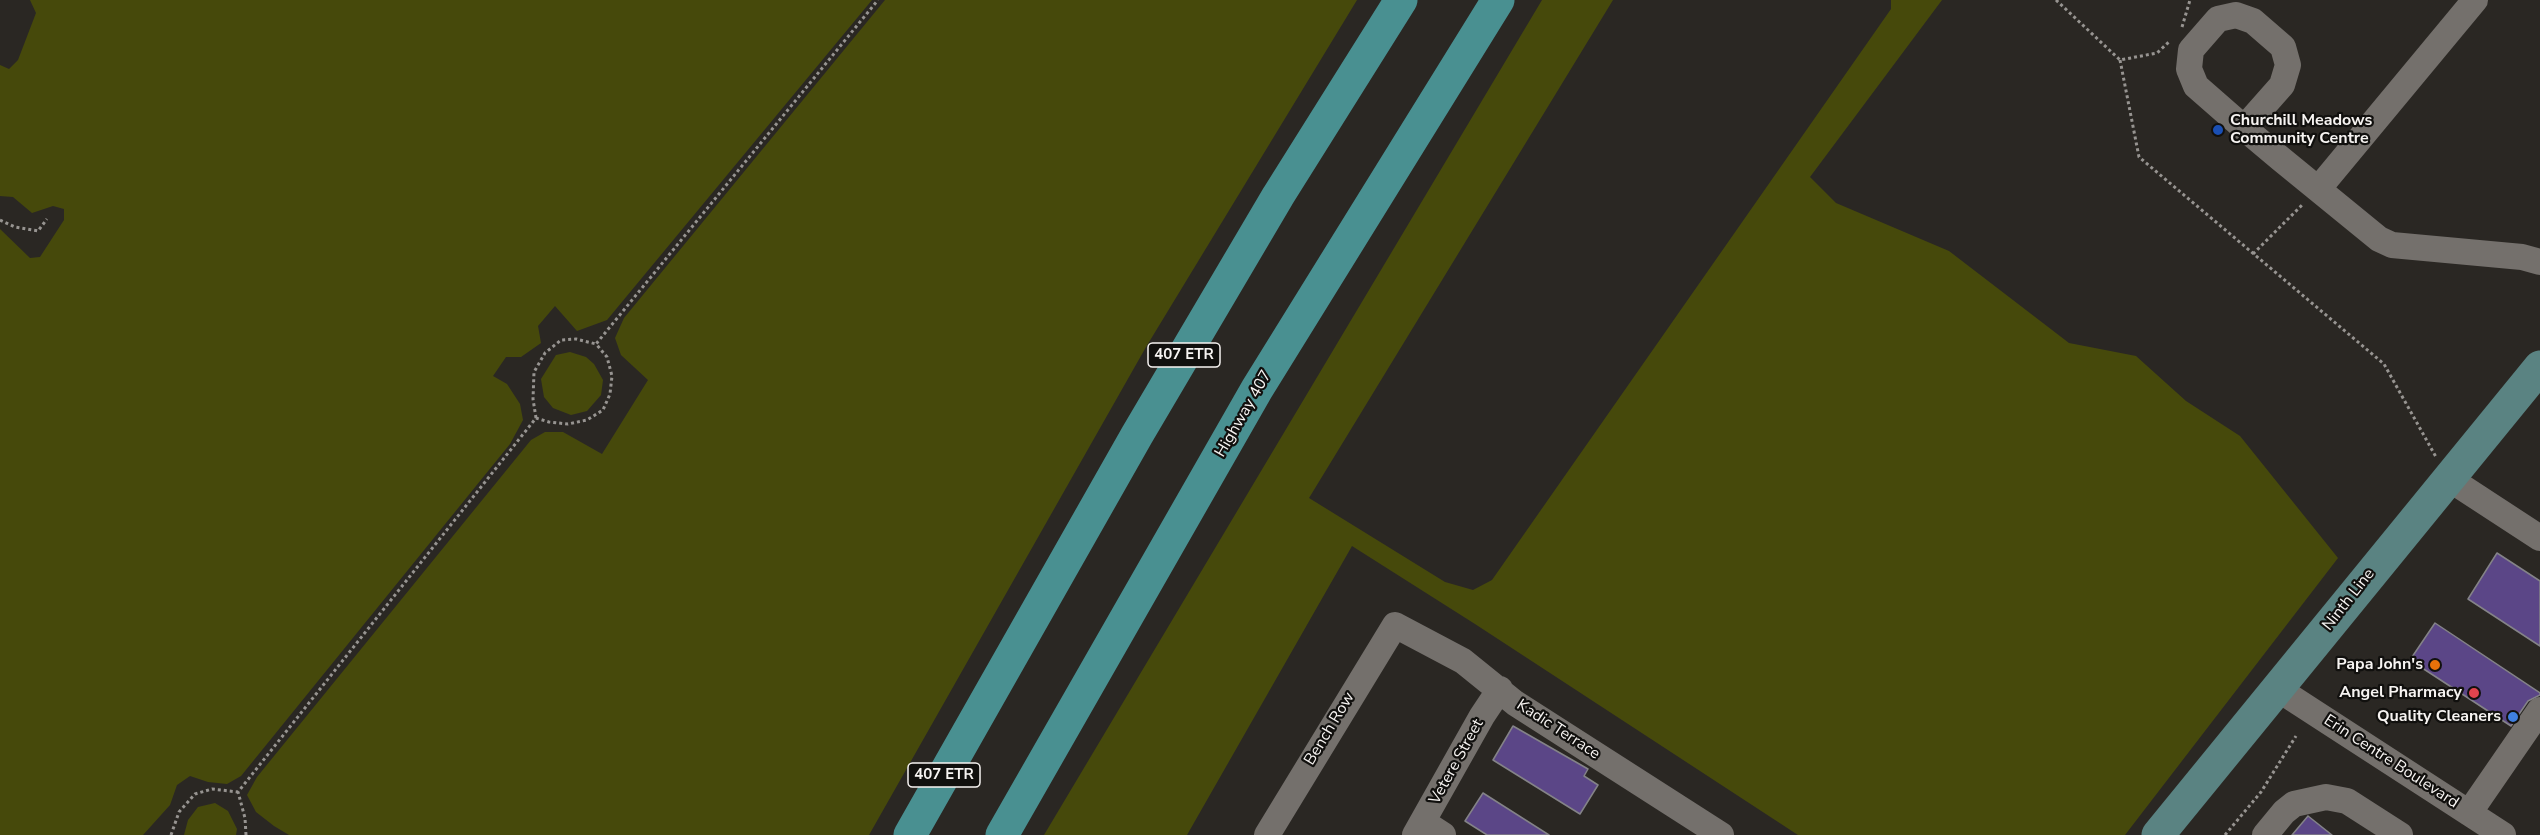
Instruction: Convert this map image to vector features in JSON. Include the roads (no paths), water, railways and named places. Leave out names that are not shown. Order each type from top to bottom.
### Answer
[{"type":"highway","name":"407 ETR","points":[[910,835],[1143,425],[1278,196],[1401,0]]},
{"type":"highway","name":"Highway 407","points":[[1002,835],[1257,389],[1498,0]]},
{"type":"main road","name":"Ninth Line","points":[[2158,835],[2540,367]]},
{"type":"street","points":[[2319,189],[2475,0]]},
{"type":"street","points":[[2244,128],[2379,239],[2392,245],[2522,257],[2540,262]]},
{"type":"street","points":[[2448,478],[2540,538]]},
{"type":"street","name":"Kadic Terrace","points":[[1395,625],[1463,661],[1515,703],[1721,835]]},
{"type":"street","name":"Bench Row","points":[[1267,835],[1354,687],[1395,625]]},
{"type":"street","name":"Vetere Street","points":[[1427,831],[1482,716],[1500,689]]},
{"type":"street","name":"Erin Centre Boulevard","points":[[2278,689],[2501,834]]},
{"type":"street","points":[[2469,813],[2540,710]]},
{"type":"street","points":[[2265,835],[2284,812],[2294,804],[2326,797],[2348,801],[2400,835]]},
{"type":"place","name":"Churchill Meadows Community Centre","points":[[2218,130]]},
{"type":"place","name":"Papa John's","points":[[2435,665]]},
{"type":"place","name":"Angel Pharmacy","points":[[2474,693]]},
{"type":"place","name":"Quality Cleaners","points":[[2513,717]]}]
